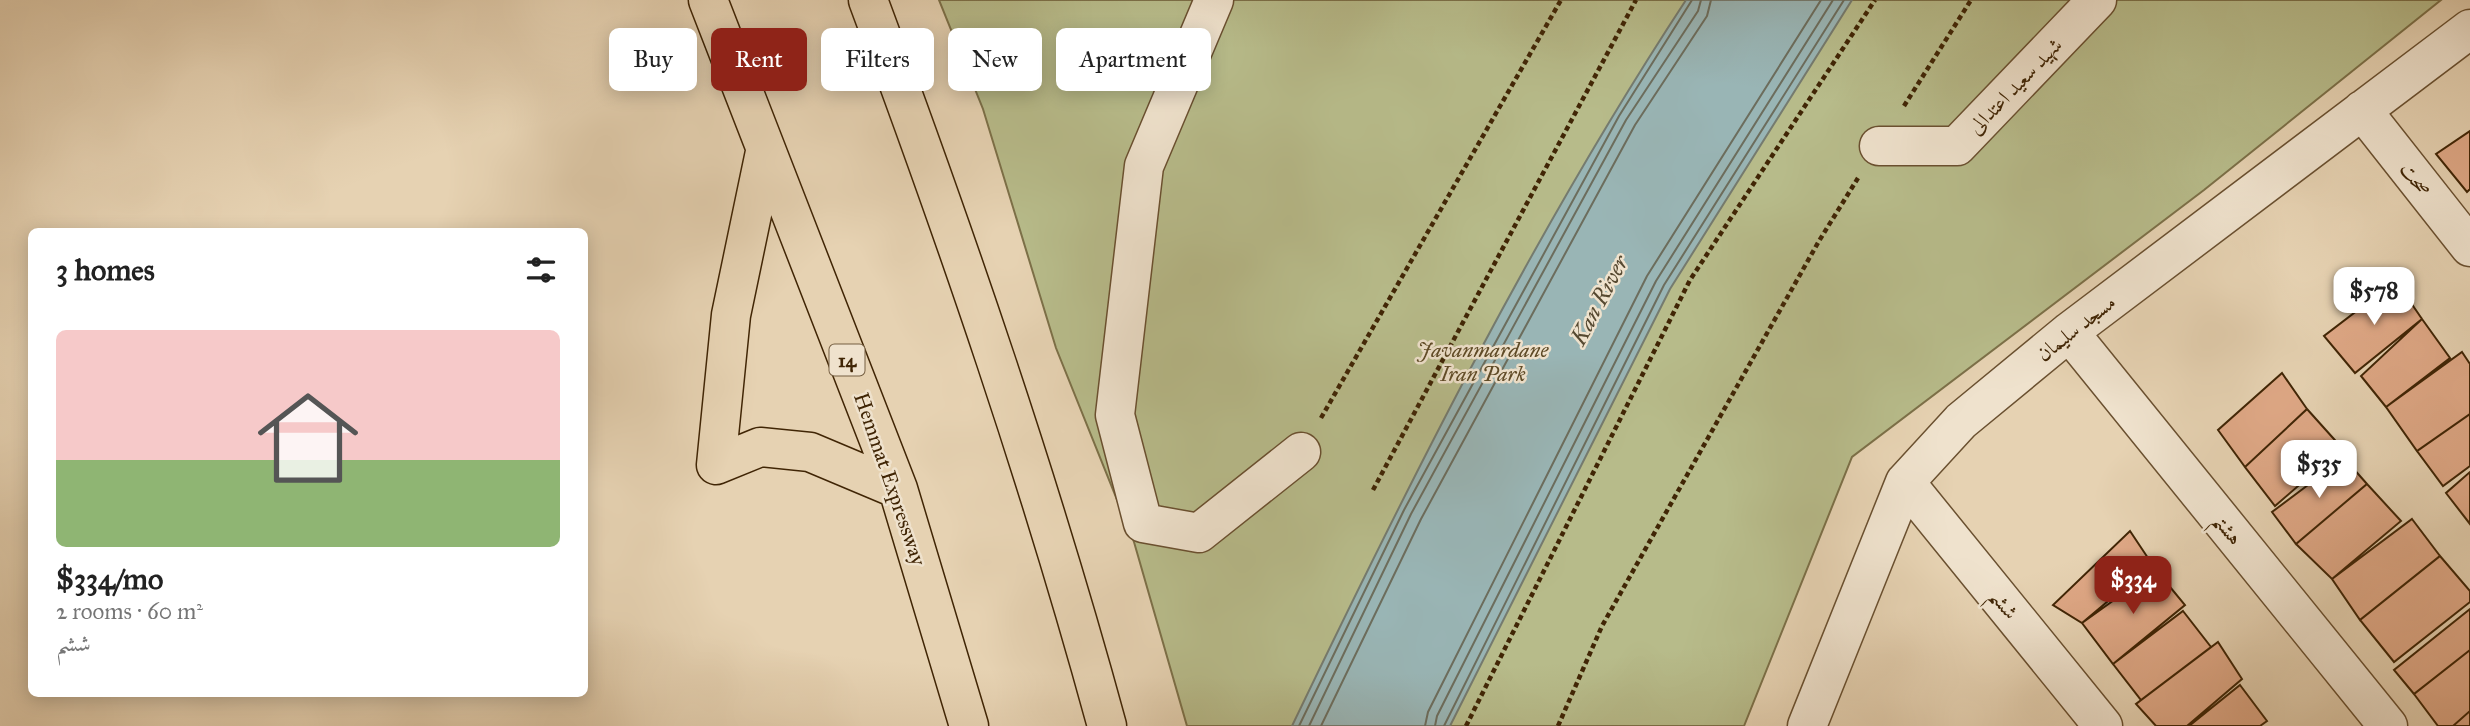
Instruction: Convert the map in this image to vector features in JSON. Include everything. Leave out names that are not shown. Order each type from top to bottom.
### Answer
[{"type":"highway","name":"Hemmat Expressway","points":[[708,0],[898,489],[969,726]]},
{"type":"highway","points":[[868,0],[947,214],[1067,578],[1107,726]]},
{"type":"highway","points":[[765,152],[731,315],[716,464],[760,447],[810,452],[898,489]]},
{"type":"street","points":[[1214,0],[1144,166],[1115,415],[1143,523],[1199,533],[1301,452]]},
{"type":"street","name":"شهید سعید اعتدالی","points":[[1879,146],[1957,146],[2097,0]]},
{"type":"street","name":"مسجد سلیمان","points":[[1807,726],[1905,482],[1961,421],[2069,332],[2470,29]]},
{"type":"street","name":"صحت","points":[[2362,110],[2470,247]]},
{"type":"street","name":"هشتم","points":[[2069,332],[2388,726]]},
{"type":"street","name":"ششم","points":[[1905,482],[2102,726]]},
{"type":"path","points":[[1301,452],[1561,0]]},
{"type":"path","points":[[1373,490],[1636,0]]},
{"type":"path","points":[[1466,726],[1690,280],[1875,0]]},
{"type":"path","points":[[1558,726],[1609,614],[1819,241],[1971,0]]},
{"type":"green space","name":"Javanmardane Iran Park","points":[[939,0],[2441,0],[2204,190],[1852,457],[1744,726],[1187,726],[1134,542],[1056,348],[976,91],[1042,91],[1042,28],[950,28]]},
{"type":"water","name":"Kan River","points":[[1686,0],[1852,0],[1670,289],[1450,726],[1292,726],[1429,448],[1526,265],[1577,176]]},
{"type":"building","points":[[2470,131],[2470,189],[2467,192],[2436,154]]},
{"type":"building","points":[[2396,281],[2422,319],[2355,373],[2324,336]]},
{"type":"building","points":[[2422,319],[2450,358],[2386,407],[2361,376]]},
{"type":"building","points":[[2462,352],[2470,364],[2470,414],[2417,451],[2386,407]]},
{"type":"building","points":[[2282,373],[2307,409],[2245,467],[2218,430]]},
{"type":"building","points":[[2307,409],[2342,448],[2275,506],[2245,467]]},
{"type":"building","points":[[2470,414],[2470,466],[2443,486],[2417,451]]},
{"type":"building","points":[[2344,458],[2367,484],[2296,544],[2272,512]]},
{"type":"building","points":[[2470,472],[2470,524],[2446,493]]},
{"type":"building","points":[[2367,484],[2401,521],[2332,579],[2296,544]]},
{"type":"building","points":[[2412,519],[2440,556],[2360,620],[2332,579]]},
{"type":"building","points":[[2130,531],[2152,564],[2082,623],[2053,605]]},
{"type":"building","points":[[2440,556],[2470,591],[2470,602],[2394,662],[2360,620]]},
{"type":"building","points":[[2156,570],[2185,605],[2113,664],[2082,623]]},
{"type":"building","points":[[2470,609],[2470,650],[2414,694],[2394,670]]},
{"type":"building","points":[[2183,611],[2211,647],[2141,700],[2113,664]]},
{"type":"building","points":[[2218,642],[2242,679],[2187,726],[2156,726],[2136,704]]},
{"type":"building","points":[[2470,650],[2470,711],[2453,726],[2438,726],[2414,694]]},
{"type":"building","points":[[2240,685],[2267,721],[2260,726],[2189,726]]},
{"type":"building","points":[[2470,711],[2470,726],[2453,726]]}]
